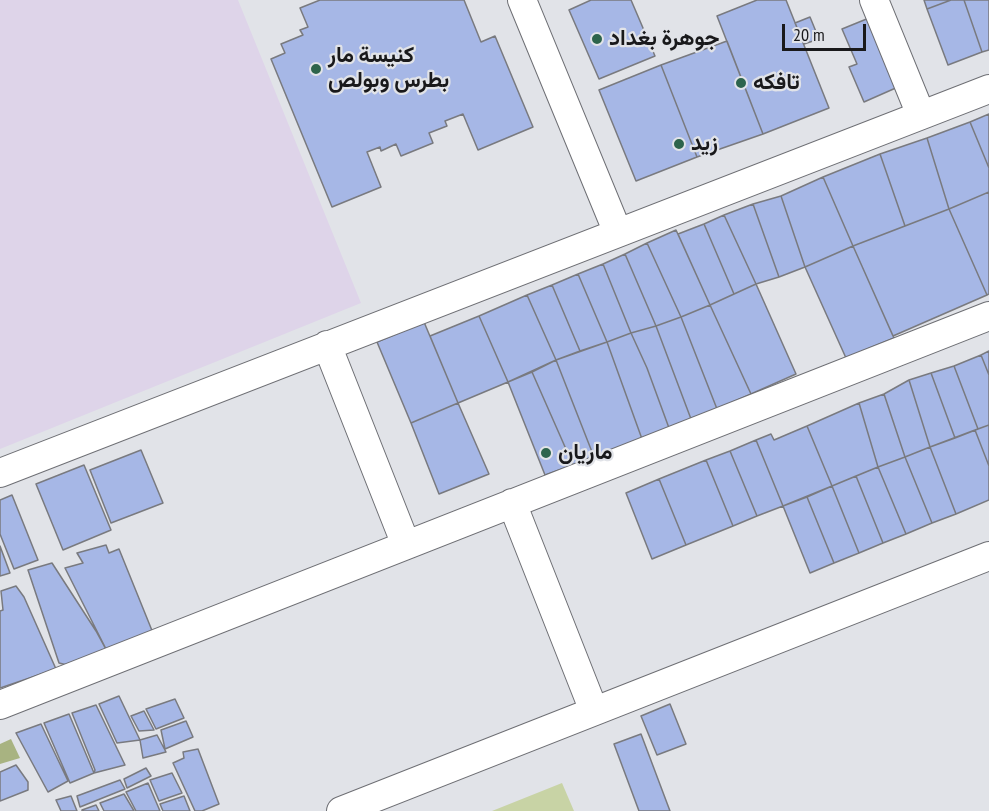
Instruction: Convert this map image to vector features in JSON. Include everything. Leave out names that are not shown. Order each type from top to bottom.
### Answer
[{"type":"street","points":[[874,0],[921,115]]},
{"type":"street","points":[[524,1],[618,233]]},
{"type":"street","points":[[0,473],[989,89]]},
{"type":"street","points":[[0,705],[989,315]]},
{"type":"street","points":[[327,345],[406,545]]},
{"type":"street","points":[[512,503],[594,711]]},
{"type":"street","points":[[341,811],[376,805],[594,711],[989,556]]},
{"type":"shaded area","points":[[0,0],[238,0],[361,303],[0,449]]},
{"type":"green space","points":[[11,739],[20,758],[0,764],[0,744]]},
{"type":"green space","points":[[562,783],[574,811],[492,811]]},
{"type":"building","points":[[320,0],[464,0],[481,42],[495,36],[533,127],[478,150],[463,114],[445,121],[447,126],[429,133],[433,143],[401,156],[396,144],[381,151],[380,147],[367,152],[381,187],[332,207],[271,59],[285,53],[281,44],[303,35],[300,30],[308,27],[300,8]]},
{"type":"building","points":[[591,0],[631,0],[655,56],[599,79],[569,10]]},
{"type":"building","points":[[757,0],[786,0],[829,108],[763,134],[717,16]]},
{"type":"building","points":[[924,0],[951,0],[927,9]]},
{"type":"building","points":[[951,0],[964,0],[982,52],[948,65],[927,9]]},
{"type":"building","points":[[964,0],[989,0],[989,50],[982,52]]},
{"type":"building","points":[[810,17],[819,39],[804,44],[795,23]]},
{"type":"building","points":[[869,18],[898,87],[864,102],[849,67],[857,64],[842,29]]},
{"type":"building","points":[[727,41],[763,134],[697,157],[661,65]]},
{"type":"building","points":[[661,65],[697,157],[636,181],[599,90]]},
{"type":"building","points":[[989,114],[989,168],[970,122]]},
{"type":"building","points":[[970,122],[989,168],[989,192],[949,209],[927,138]]},
{"type":"building","points":[[927,138],[949,209],[905,226],[880,154]]},
{"type":"building","points":[[880,154],[905,226],[853,246],[823,177]]},
{"type":"building","points":[[823,177],[853,246],[805,267],[781,196]]},
{"type":"building","points":[[989,192],[989,294],[987,295],[949,209]]},
{"type":"building","points":[[781,196],[805,267],[779,277],[753,204]]},
{"type":"building","points":[[753,204],[779,277],[756,284],[724,215]]},
{"type":"building","points":[[949,209],[987,295],[893,336],[853,246]]},
{"type":"building","points":[[724,215],[756,284],[734,294],[704,224]]},
{"type":"building","points":[[704,224],[734,294],[710,305],[678,234]]},
{"type":"building","points":[[676,230],[710,305],[681,317],[647,243]]},
{"type":"building","points":[[647,243],[681,317],[656,326],[625,254]]},
{"type":"building","points":[[853,246],[894,338],[846,358],[805,267]]},
{"type":"building","points":[[625,254],[656,326],[631,333],[603,264]]},
{"type":"building","points":[[603,264],[631,333],[607,342],[578,274]]},
{"type":"building","points":[[578,274],[607,342],[580,351],[552,285]]},
{"type":"building","points":[[756,284],[796,374],[751,394],[710,305]]},
{"type":"building","points":[[552,285],[580,351],[556,360],[527,295]]},
{"type":"building","points":[[527,295],[556,360],[508,382],[479,316]]},
{"type":"building","points":[[710,305],[751,394],[717,409],[681,317]]},
{"type":"building","points":[[479,316],[508,382],[458,403],[430,336]]},
{"type":"building","points":[[681,317],[717,409],[691,419],[656,326]]},
{"type":"building","points":[[424,322],[458,403],[411,423],[377,342]]},
{"type":"building","points":[[656,326],[691,419],[669,428],[647,368],[631,333]]},
{"type":"building","points":[[631,333],[647,368],[669,428],[642,439],[607,342]]},
{"type":"building","points":[[607,342],[642,439],[594,457],[556,360]]},
{"type":"building","points":[[989,351],[989,375],[981,355]]},
{"type":"building","points":[[981,355],[989,375],[989,425],[978,429],[954,366]]},
{"type":"building","points":[[556,360],[594,457],[573,465],[532,372]]},
{"type":"building","points":[[954,366],[978,429],[955,438],[931,373]]},
{"type":"building","points":[[532,372],[573,465],[545,475],[508,382]]},
{"type":"building","points":[[931,373],[955,438],[930,447],[909,380]]},
{"type":"building","points":[[909,380],[930,447],[905,457],[884,394]]},
{"type":"building","points":[[884,394],[905,457],[878,467],[859,403]]},
{"type":"building","points":[[458,403],[489,474],[439,494],[411,423]]},
{"type":"building","points":[[859,403],[878,467],[832,486],[807,426]]},
{"type":"building","points":[[989,425],[989,466],[975,430]]},
{"type":"building","points":[[807,426],[832,486],[783,506],[756,440],[771,434],[774,440]]},
{"type":"building","points":[[975,430],[989,466],[989,500],[956,514],[930,447]]},
{"type":"building","points":[[756,440],[783,506],[757,516],[730,451]]},
{"type":"building","points":[[930,447],[956,514],[932,523],[905,457]]},
{"type":"building","points":[[141,450],[163,503],[111,523],[90,470]]},
{"type":"building","points":[[730,451],[757,516],[733,526],[706,460]]},
{"type":"building","points":[[905,457],[932,523],[906,534],[878,467]]},
{"type":"building","points":[[706,460],[733,526],[686,545],[659,479]]},
{"type":"building","points":[[84,465],[111,530],[63,550],[36,484]]},
{"type":"building","points":[[878,467],[906,534],[883,543],[856,476]]},
{"type":"building","points":[[856,476],[883,543],[859,553],[832,486]]},
{"type":"building","points":[[659,479],[686,545],[652,559],[626,493]]},
{"type":"building","points":[[832,486],[859,553],[834,563],[807,497]]},
{"type":"building","points":[[12,495],[38,560],[14,569],[0,534],[0,500]]},
{"type":"building","points":[[807,497],[834,563],[810,573],[783,506]]},
{"type":"building","points":[[106,545],[109,553],[119,549],[153,633],[107,651],[65,568],[83,563],[77,553]]},
{"type":"building","points":[[0,546],[10,573],[0,576]]},
{"type":"building","points":[[52,563],[109,655],[87,670],[59,663],[28,570]]},
{"type":"building","points":[[16,586],[24,597],[56,669],[0,688],[0,611],[3,610],[1,591]]},
{"type":"building","points":[[119,696],[140,740],[117,743],[99,704]]},
{"type":"building","points":[[175,699],[184,718],[156,729],[146,709]]},
{"type":"building","points":[[670,704],[686,744],[657,755],[641,716]]},
{"type":"building","points":[[96,705],[125,765],[94,773],[95,770],[72,713]]},
{"type":"building","points":[[144,711],[154,730],[139,731],[131,716]]},
{"type":"building","points":[[69,714],[94,773],[70,783],[44,723]]},
{"type":"building","points":[[186,721],[193,737],[165,749],[161,730]]},
{"type":"building","points":[[41,724],[68,781],[48,792],[16,733]]},
{"type":"building","points":[[641,734],[670,811],[639,811],[614,744]]},
{"type":"building","points":[[157,735],[166,752],[143,758],[140,740]]},
{"type":"building","points":[[198,749],[219,804],[202,811],[195,811],[173,763],[184,758],[183,752]]},
{"type":"building","points":[[16,765],[28,782],[28,790],[0,801],[0,772]]},
{"type":"building","points":[[146,768],[151,776],[127,788],[124,779]]},
{"type":"building","points":[[172,773],[182,793],[159,801],[150,780]]},
{"type":"building","points":[[120,780],[125,789],[80,807],[77,796]]},
{"type":"building","points":[[148,783],[160,811],[136,811],[126,792]]},
{"type":"building","points":[[124,794],[134,811],[104,811],[100,803]]},
{"type":"building","points":[[71,796],[77,811],[61,811],[56,800]]},
{"type":"building","points":[[184,796],[190,811],[163,811],[160,804]]},
{"type":"building","points":[[96,805],[99,811],[82,811],[82,810]]},
{"type":"place","name":"جوهرة بغداد","points":[[597,39]]},
{"type":"place","name":"كنيسة مار بطرس وبولص","points":[[316,69]]},
{"type":"place","name":"تافكه","points":[[741,83]]},
{"type":"place","name":"زيد","points":[[679,144]]},
{"type":"place","name":"ماريان","points":[[546,453]]}]
